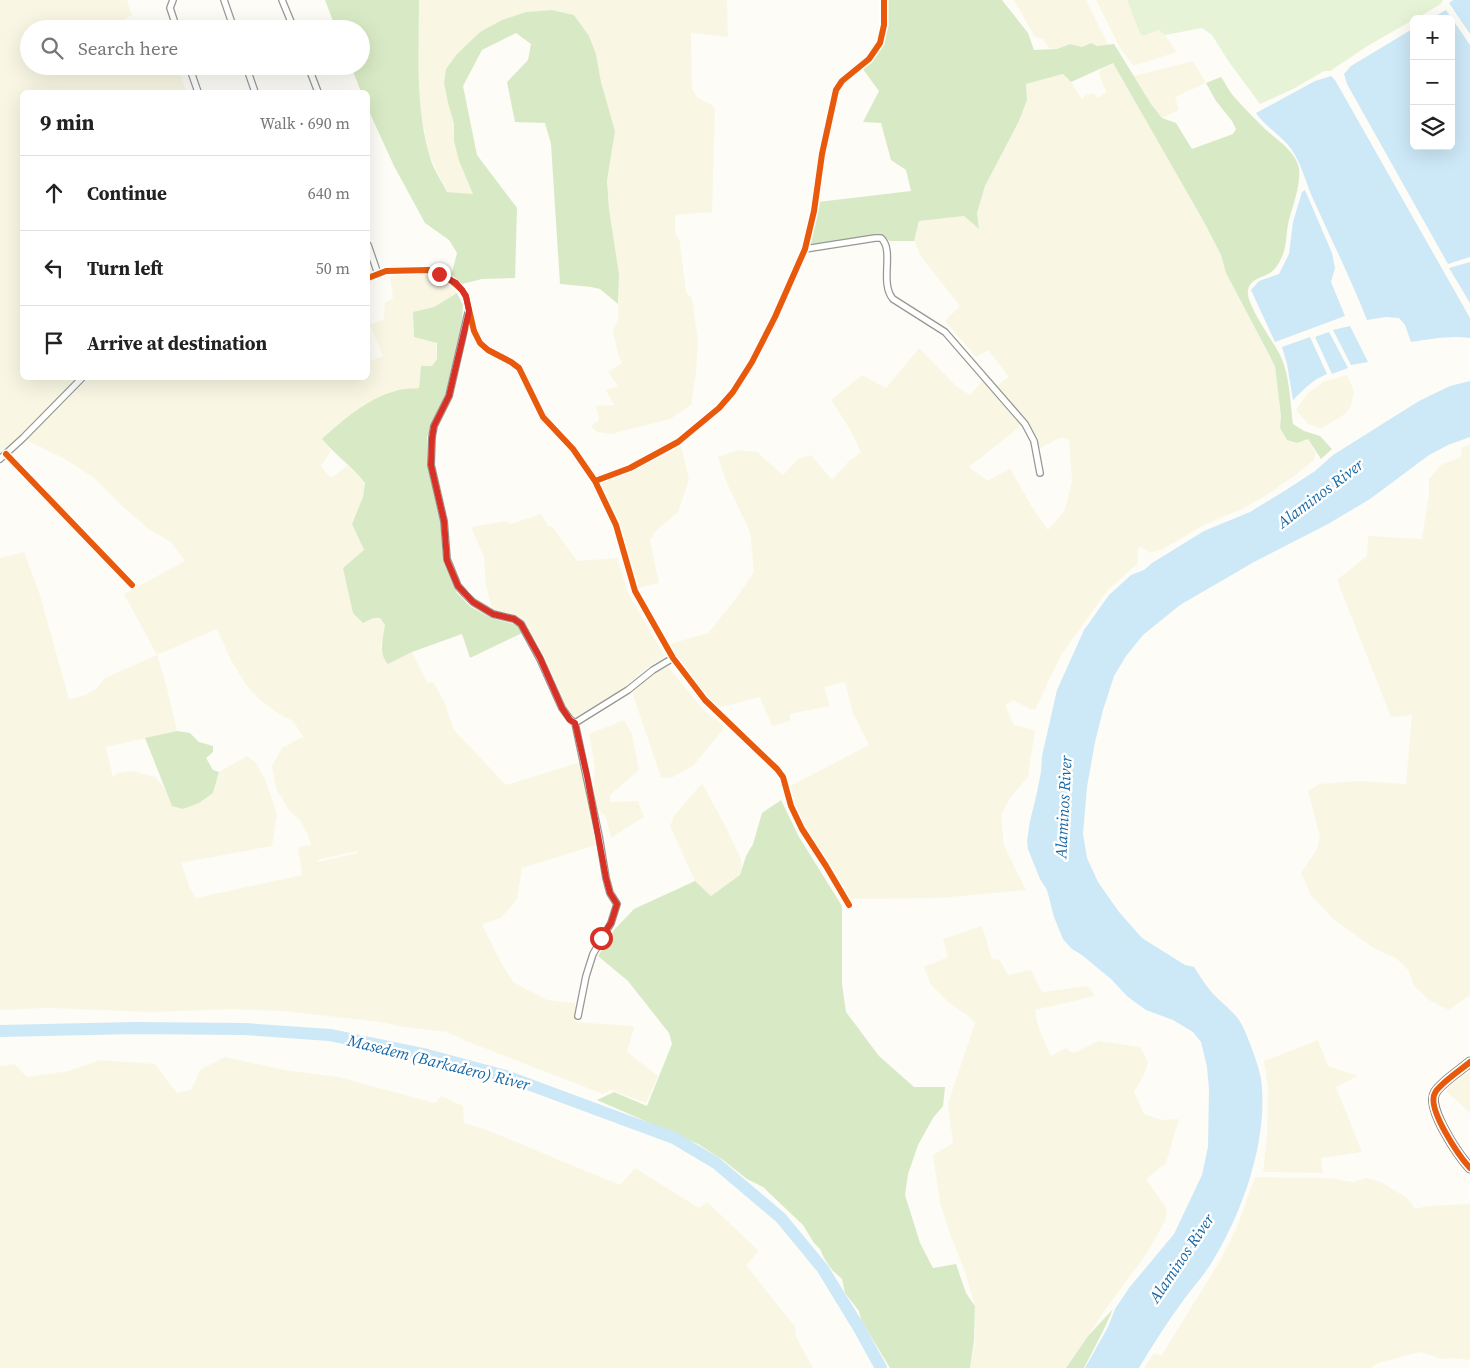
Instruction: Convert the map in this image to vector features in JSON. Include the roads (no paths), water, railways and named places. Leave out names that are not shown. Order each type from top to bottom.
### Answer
[{"type":"street","points":[[173,0],[170,8],[174,20]]},
{"type":"street","points":[[224,0],[231,20]]},
{"type":"street","points":[[282,0],[290,20]]},
{"type":"street","points":[[595,481],[630,468],[678,442],[719,408],[733,392],[752,362],[775,317],[804,249],[814,211],[822,154],[836,90],[842,81],[872,56],[880,43],[884,26],[884,0]]},
{"type":"street","points":[[192,75],[197,90]]},
{"type":"street","points":[[249,75],[254,90]]},
{"type":"street","points":[[311,75],[317,90]]},
{"type":"street","points":[[804,249],[875,238],[884,240],[886,246],[887,283],[890,295],[893,299],[945,332],[1025,424],[1034,441],[1040,474]]},
{"type":"street","points":[[370,251],[378,274]]},
{"type":"street","points":[[370,277],[386,271],[421,269],[439,274],[456,283],[462,290],[466,296],[474,331],[480,343],[488,350],[519,368],[543,417],[574,449],[595,481],[616,525],[636,592],[673,658],[710,706],[772,764],[783,777],[791,806],[802,829],[849,906]]},
{"type":"street","points":[[469,311],[449,396],[434,426],[431,465],[444,521],[447,560],[458,586],[473,602],[493,614],[514,619],[521,624],[540,658],[562,708],[570,720],[575,723],[606,878],[610,893],[617,904],[611,923],[593,954],[586,976],[578,1016]]},
{"type":"street","points":[[0,459],[24,438],[80,380]]},
{"type":"street","points":[[6,454],[132,585]]},
{"type":"street","points":[[575,723],[628,690],[648,672],[673,658]]},
{"type":"street","points":[[1470,1062],[1437,1088],[1433,1095],[1433,1104],[1451,1141],[1470,1168]]},
{"type":"water","points":[[1453,0],[1470,0],[1470,34],[1449,3]]},
{"type":"water","points":[[1446,10],[1449,15],[1437,15]]},
{"type":"water","points":[[1455,23],[1470,45],[1470,257],[1448,264],[1347,84],[1344,74],[1351,66],[1410,30],[1410,150],[1455,150]]},
{"type":"water","points":[[1331,76],[1470,318],[1470,338],[1448,337],[1411,342],[1405,325],[1399,318],[1386,317],[1367,320],[1295,155],[1287,144],[1256,113],[1315,81]]},
{"type":"water","points":[[1305,190],[1332,253],[1335,268],[1331,282],[1345,316],[1275,342],[1251,290],[1259,281],[1279,274],[1289,254],[1293,222],[1302,192]]},
{"type":"water","points":[[1470,262],[1470,303],[1449,268]]},
{"type":"water","points":[[1350,326],[1368,362],[1351,365],[1333,330]]},
{"type":"water","points":[[1329,332],[1348,368],[1332,374],[1315,337]]},
{"type":"water","points":[[1310,337],[1327,374],[1313,382],[1293,400],[1282,347]]},
{"type":"water","name":"Alaminos River","points":[[1470,381],[1470,437],[1448,445],[1429,455],[1370,499],[1180,605],[1143,635],[1126,656],[1114,676],[1095,742],[1087,787],[1083,834],[1087,858],[1098,882],[1119,912],[1142,938],[1185,965],[1194,967],[1209,989],[1239,1020],[1258,1067],[1261,1079],[1262,1102],[1261,1125],[1251,1174],[1234,1221],[1209,1267],[1173,1315],[1139,1368],[1085,1368],[1108,1327],[1115,1309],[1129,1288],[1174,1234],[1202,1175],[1208,1147],[1209,1089],[1207,1067],[1201,1042],[1193,1032],[1173,1020],[1146,1010],[1128,997],[1111,979],[1072,949],[1063,939],[1054,917],[1047,890],[1040,879],[1028,849],[1027,841],[1030,821],[1057,690],[1084,630],[1109,595],[1131,575],[1144,570],[1152,563],[1204,531],[1250,512],[1315,471],[1333,455],[1419,401],[1450,386]]},
{"type":"waterway","name":"Masedem (Barkadero) River","points":[[0,1031],[135,1028],[244,1029],[330,1035],[427,1055],[509,1077],[674,1138],[716,1163],[781,1218],[823,1269],[881,1368]]}]
